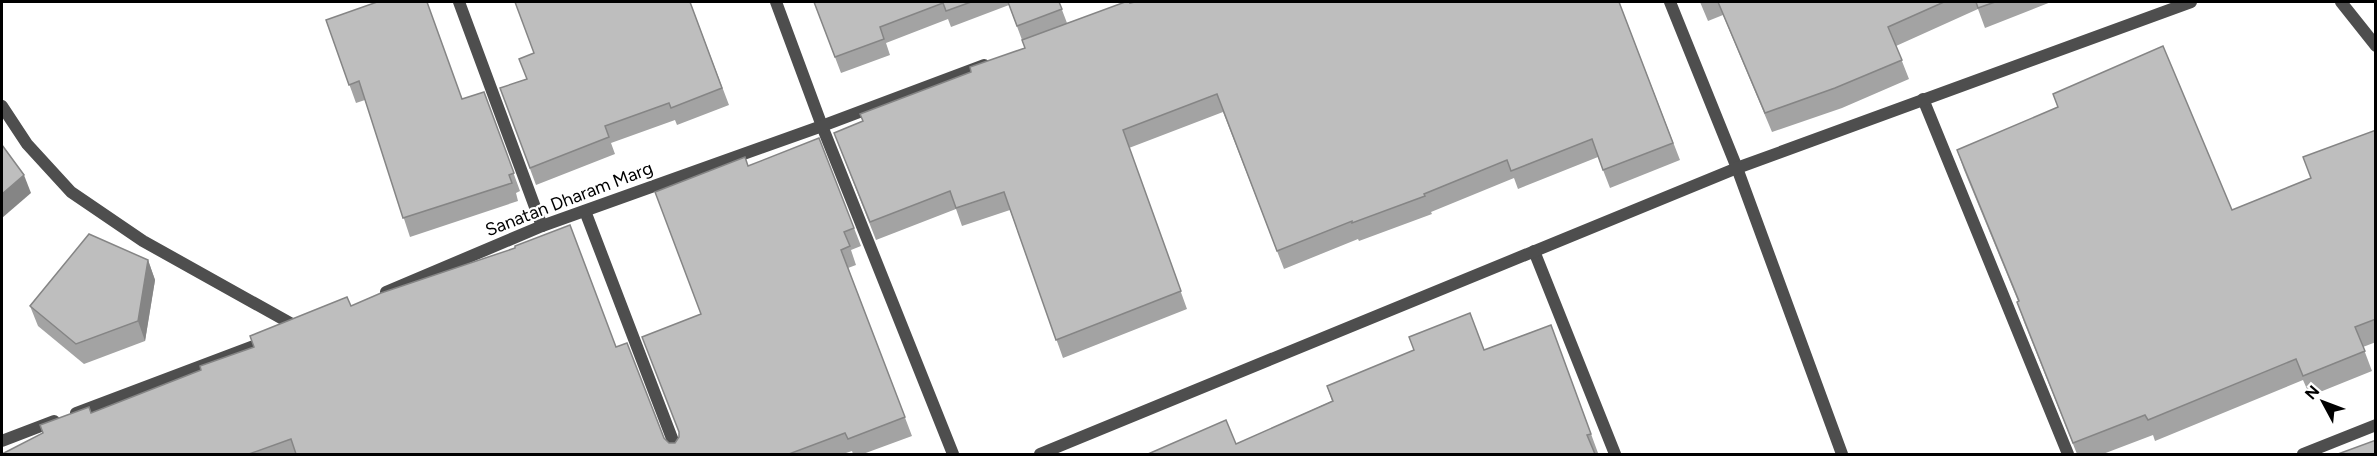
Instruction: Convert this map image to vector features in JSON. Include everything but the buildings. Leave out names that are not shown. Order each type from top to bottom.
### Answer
[{"type":"street","points":[[459,2],[542,226]]},
{"type":"street","points":[[776,2],[822,126],[953,454]]},
{"type":"street","points":[[1670,2],[1737,168],[1842,454]]},
{"type":"street","points":[[1040,454],[1737,168],[2192,2]]},
{"type":"street","points":[[2341,2],[2376,46]]},
{"type":"street","name":"Sanatan Dharam Marg","points":[[377,296],[542,226],[999,60]]},
{"type":"street","points":[[1923,99],[2068,454]]},
{"type":"street","points":[[2,106],[27,144],[71,192],[143,241],[295,331],[2,441]]},
{"type":"street","points":[[585,211],[678,454]]},
{"type":"street","points":[[1534,251],[1615,454]]},
{"type":"street","points":[[2302,454],[2376,425]]}]
